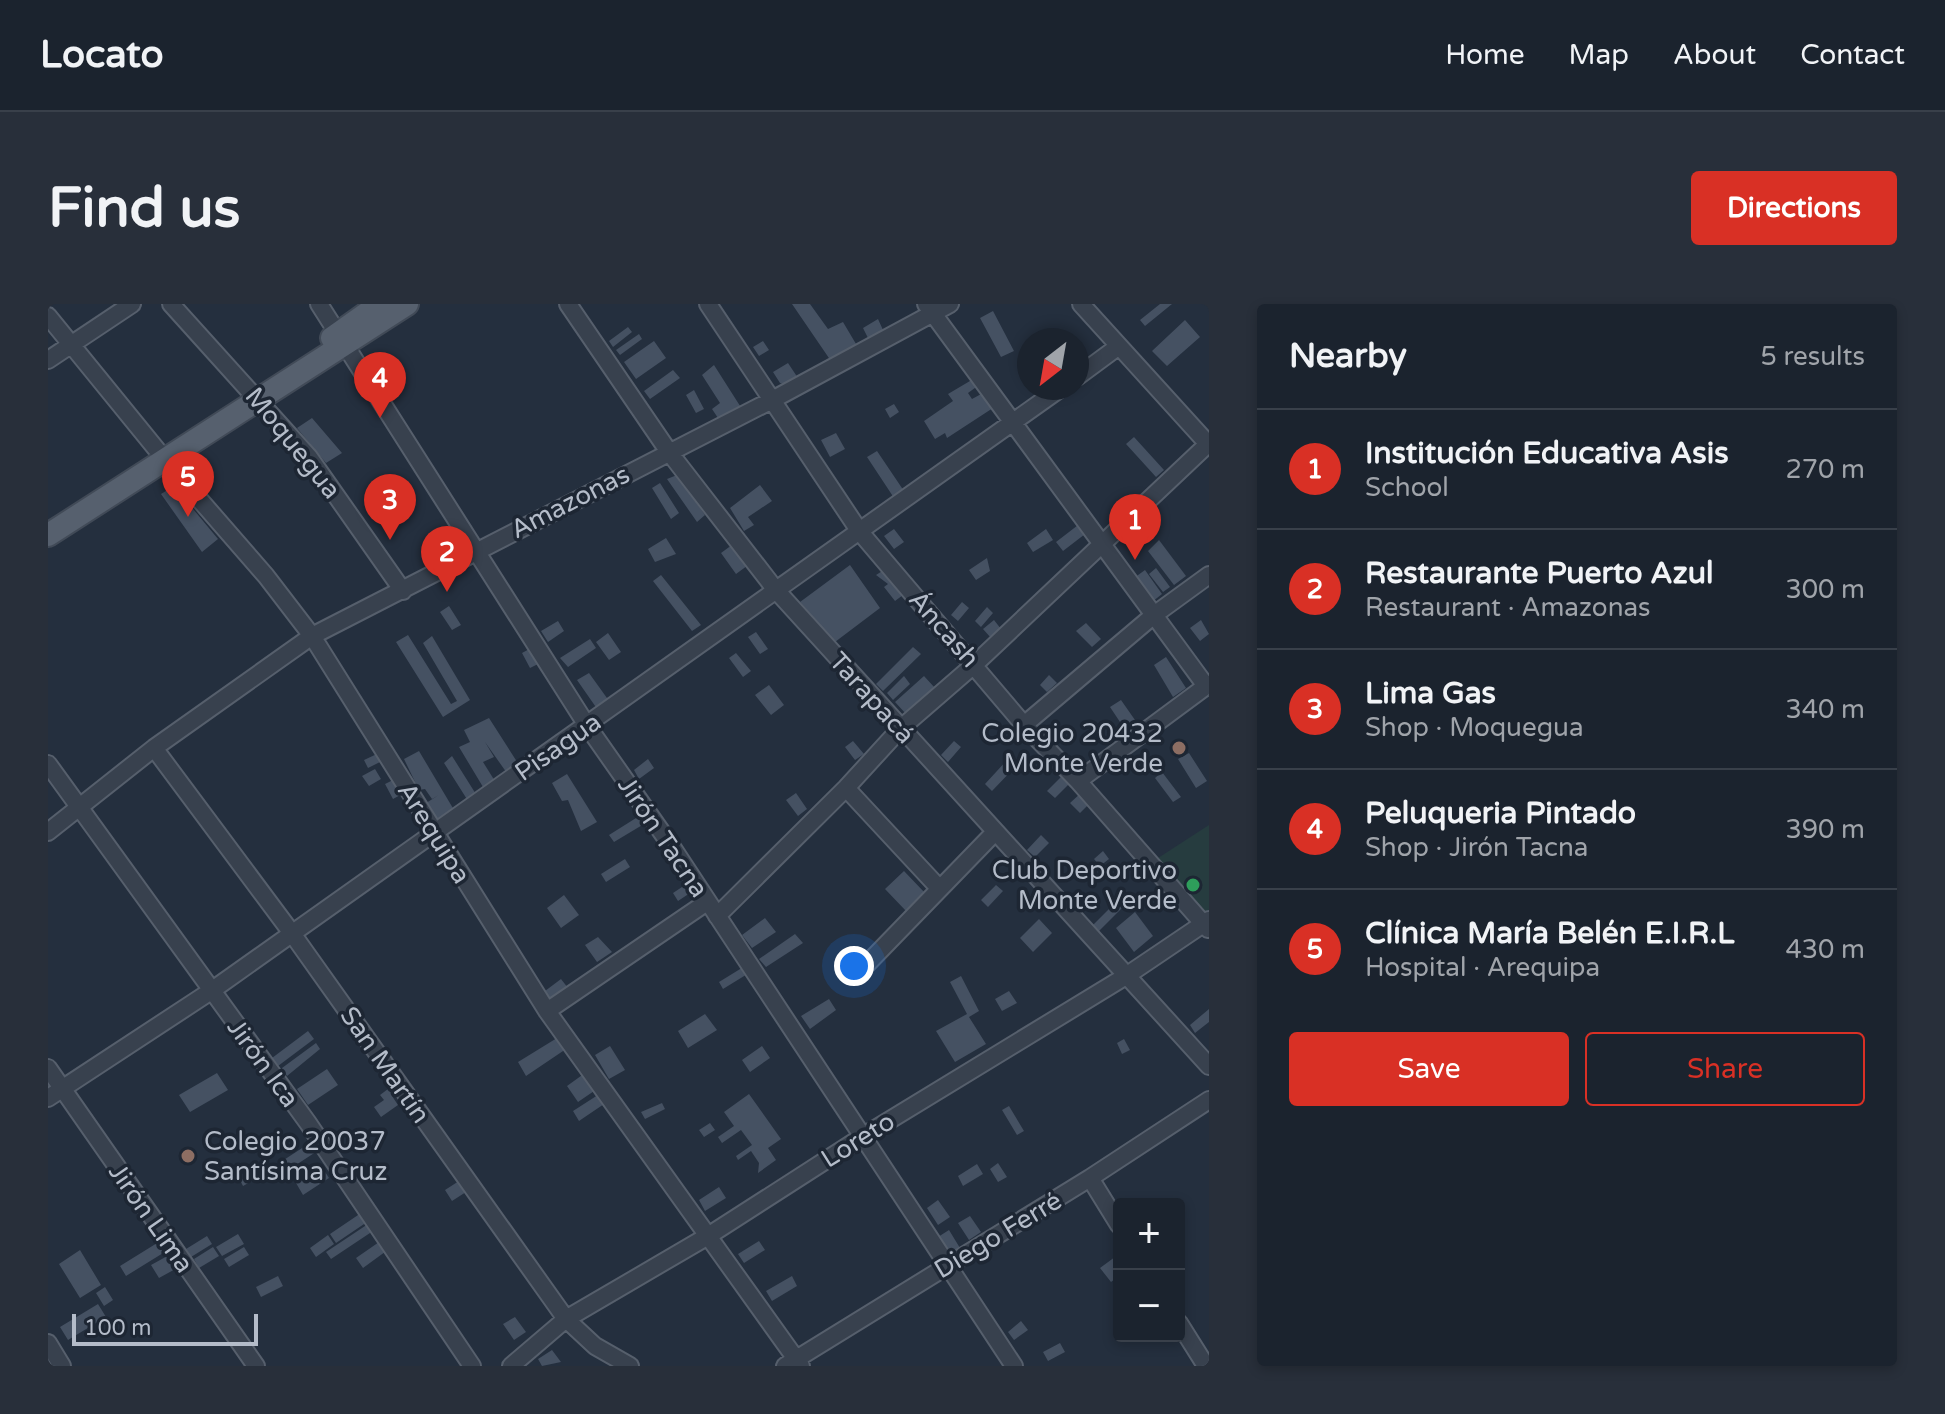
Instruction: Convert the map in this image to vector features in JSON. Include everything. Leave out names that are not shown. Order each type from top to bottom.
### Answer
[{"type":"main road","points":[[342,340],[380,304]]},
{"type":"main road","points":[[48,535],[254,394],[407,304]]},
{"type":"main road","points":[[48,521],[162,456]]},
{"type":"street","points":[[48,360],[132,304]]},
{"type":"street","name":"Moquegua","points":[[171,304],[309,457],[403,591]]},
{"type":"street","name":"Jirón Tacna","points":[[319,304],[588,727],[1014,1366]]},
{"type":"street","name":"Tarapacá","points":[[568,304],[669,452],[775,589],[1209,1066]]},
{"type":"street","name":"Áncash","points":[[708,304],[860,532],[1024,725],[1207,925]]},
{"type":"street","name":"Amazonas","points":[[48,832],[154,748],[312,636],[403,591],[474,550],[774,399],[930,309],[950,304]]},
{"type":"street","points":[[547,1011],[712,909],[846,788],[900,729],[975,664],[1209,444],[1081,304]]},
{"type":"street","points":[[930,309],[1011,424],[1208,685],[1078,781]]},
{"type":"street","name":"Arequipa","points":[[48,316],[162,456],[266,576],[312,636],[547,1011],[708,1236],[794,1364]]},
{"type":"street","points":[[1089,368],[1119,346]]},
{"type":"street","name":"Pisagua","points":[[55,1093],[211,991],[291,932],[588,727],[775,589],[1044,400]]},
{"type":"street","points":[[1024,725],[1154,615],[1209,575]]},
{"type":"street","name":"San Martín","points":[[154,748],[291,932],[566,1319],[595,1346],[630,1366]]},
{"type":"street","name":"Jirón Ica","points":[[48,764],[308,1123],[472,1366]]},
{"type":"street","points":[[846,788],[939,888]]},
{"type":"street","points":[[867,964],[995,832]]},
{"type":"street","name":"Loreto","points":[[511,1366],[566,1319],[708,1236],[862,1137],[1207,925]]},
{"type":"street","name":"Jirón Lima","points":[[48,1068],[55,1093],[256,1366]]},
{"type":"street","name":"Diego Ferré","points":[[794,1364],[1209,1100]]},
{"type":"street","points":[[1090,1178],[1113,1215]]},
{"type":"street","points":[[1185,1328],[1202,1344],[1206,1366]]},
{"type":"street","points":[[48,1343],[62,1366]]},
{"type":"green space","name":"Club Deportivo Monte Verde","points":[[1209,825],[1209,910],[1203,913],[1155,860]]},
{"type":"building","points":[[792,304],[810,304],[828,329],[843,322],[859,349],[833,364]]},
{"type":"building","points":[[1160,304],[1172,304],[1145,326],[1140,320]]},
{"type":"building","points":[[993,311],[1014,351],[1001,357],[980,318]]},
{"type":"building","points":[[878,319],[883,330],[868,338],[863,328]]},
{"type":"building","points":[[1185,320],[1200,337],[1167,366],[1152,351]]},
{"type":"building","points":[[628,327],[632,332],[613,347],[609,341]]},
{"type":"building","points":[[639,334],[642,339],[620,355],[616,350]]},
{"type":"building","points":[[654,341],[666,358],[636,379],[624,362]]},
{"type":"building","points":[[763,341],[769,350],[759,356],[753,347]]},
{"type":"building","points":[[788,363],[800,381],[793,387],[780,383],[773,372]]},
{"type":"building","points":[[714,365],[742,409],[720,421],[712,409],[720,403],[702,375]]},
{"type":"building","points":[[673,370],[680,378],[650,399],[644,391]]},
{"type":"building","points":[[975,378],[979,385],[968,393],[972,399],[983,393],[993,408],[947,438],[945,433],[935,439],[924,421],[953,401],[948,394]]},
{"type":"building","points":[[694,390],[704,409],[696,413],[686,395]]},
{"type":"building","points":[[894,404],[899,412],[890,418],[885,409]]},
{"type":"building","points":[[312,418],[342,453],[326,463],[297,428]]},
{"type":"building","points":[[836,433],[845,449],[830,457],[821,440]]},
{"type":"building","points":[[1134,437],[1164,470],[1156,477],[1126,444]]},
{"type":"building","points":[[877,451],[908,497],[898,504],[867,457]]},
{"type":"building","points":[[677,475],[705,515],[697,522],[667,479]]},
{"type":"building","points":[[660,483],[679,513],[671,519],[652,488]]},
{"type":"building","points":[[760,485],[772,501],[748,517],[754,525],[744,531],[730,508]]},
{"type":"building","points":[[174,486],[218,539],[202,552],[161,494]]},
{"type":"building","points":[[1082,522],[1089,531],[1063,551],[1056,542]]},
{"type":"building","points":[[894,529],[904,542],[894,549],[884,536]]},
{"type":"building","points":[[1046,529],[1053,540],[1033,552],[1027,543]]},
{"type":"building","points":[[666,538],[676,554],[655,562],[648,549]]},
{"type":"building","points":[[1159,540],[1186,576],[1174,585],[1148,551]]},
{"type":"building","points":[[736,542],[751,563],[736,574],[721,553]]},
{"type":"building","points":[[987,558],[990,571],[976,580],[969,570]]},
{"type":"building","points":[[850,565],[880,608],[835,642],[800,602]]},
{"type":"building","points":[[887,568],[907,592],[895,601],[884,587],[888,584],[876,575]]},
{"type":"building","points":[[1156,568],[1170,587],[1163,592],[1149,574]]},
{"type":"building","points":[[1145,570],[1162,594],[1152,602],[1134,578]]},
{"type":"building","points":[[661,575],[701,625],[692,631],[653,581]]},
{"type":"building","points":[[962,602],[969,608],[958,621],[951,615]]},
{"type":"building","points":[[449,606],[461,625],[452,630],[440,612]]},
{"type":"building","points":[[987,607],[993,613],[981,627],[975,621]]},
{"type":"building","points":[[994,620],[1001,629],[991,638],[983,629]]},
{"type":"building","points":[[1201,620],[1209,634],[1200,641],[1190,628]]},
{"type":"building","points":[[558,621],[564,631],[548,642],[541,631]]},
{"type":"building","points":[[1086,623],[1101,639],[1092,647],[1076,631]]},
{"type":"building","points":[[756,632],[768,649],[760,654],[748,637]]},
{"type":"building","points":[[608,633],[621,652],[609,660],[596,642]]},
{"type":"building","points":[[408,635],[451,704],[457,701],[423,643],[432,636],[470,700],[443,717],[396,642]]},
{"type":"building","points":[[590,639],[596,648],[568,667],[560,658]]},
{"type":"building","points":[[533,647],[542,662],[530,668],[522,653]]},
{"type":"building","points":[[913,647],[921,654],[883,691],[876,684]]},
{"type":"building","points":[[736,653],[751,671],[743,677],[729,658]]},
{"type":"building","points":[[1166,657],[1186,688],[1173,697],[1154,665]]},
{"type":"building","points":[[589,673],[612,705],[600,713],[577,680]]},
{"type":"building","points":[[1049,675],[1057,683],[1047,692],[1040,685]]},
{"type":"building","points":[[904,676],[910,684],[893,700],[887,693]]},
{"type":"building","points":[[924,676],[935,688],[906,714],[895,702]]},
{"type":"building","points":[[769,685],[784,705],[771,715],[755,695]]},
{"type":"building","points":[[1121,700],[1135,720],[1124,728],[1110,707]]},
{"type":"building","points":[[489,718],[521,768],[509,776],[485,742],[494,757],[483,762],[498,786],[486,792],[459,747],[470,742],[464,730]]},
{"type":"building","points":[[853,741],[864,754],[855,760],[845,747]]},
{"type":"building","points":[[954,741],[961,747],[948,762],[941,755]]},
{"type":"building","points":[[419,751],[457,815],[441,825],[426,803],[439,795],[432,799],[425,789],[419,790],[404,759]]},
{"type":"building","points":[[379,753],[382,761],[368,768],[364,760]]},
{"type":"building","points":[[1189,753],[1207,781],[1196,788],[1178,759]]},
{"type":"building","points":[[452,756],[479,799],[470,804],[444,763]]},
{"type":"building","points":[[648,759],[654,768],[639,779],[634,770]]},
{"type":"building","points":[[1008,759],[1016,766],[992,791],[985,784]]},
{"type":"building","points":[[375,769],[381,779],[369,786],[362,776]]},
{"type":"building","points":[[1162,772],[1181,797],[1173,802],[1155,778]]},
{"type":"building","points":[[567,774],[597,822],[581,831],[568,800],[562,801],[552,783]]},
{"type":"building","points":[[1064,774],[1071,782],[1055,798],[1047,791]]},
{"type":"building","points":[[397,778],[404,793],[393,799],[385,784]]},
{"type":"building","points":[[1082,792],[1091,802],[1080,813],[1070,803]]},
{"type":"building","points":[[796,793],[807,809],[798,816],[786,800]]},
{"type":"building","points":[[644,813],[649,821],[614,842],[609,835]]},
{"type":"building","points":[[1041,835],[1049,843],[1035,857],[1027,850]]},
{"type":"building","points":[[1103,851],[1109,859],[1100,866],[1094,859]]},
{"type":"building","points":[[625,859],[630,867],[606,882],[601,874]]},
{"type":"building","points":[[904,871],[925,893],[906,911],[885,889]]},
{"type":"building","points":[[691,881],[696,889],[678,901],[673,893]]},
{"type":"building","points":[[996,885],[1003,891],[988,907],[981,900]]},
{"type":"building","points":[[564,895],[579,915],[561,928],[547,908]]},
{"type":"building","points":[[1122,896],[1128,902],[1098,932],[1092,926]]},
{"type":"building","points":[[1135,912],[1153,936],[1134,952],[1116,928]]},
{"type":"building","points":[[765,918],[776,932],[752,948],[742,935]]},
{"type":"building","points":[[1039,919],[1052,933],[1033,952],[1020,938]]},
{"type":"building","points":[[795,934],[803,943],[766,967],[759,959]]},
{"type":"building","points":[[598,937],[612,952],[597,962],[585,945]]},
{"type":"building","points":[[745,966],[749,973],[723,989],[719,982]]},
{"type":"building","points":[[961,976],[979,1011],[969,1017],[986,1044],[955,1062],[936,1031],[967,1014],[950,982]]},
{"type":"building","points":[[561,979],[568,988],[547,1002],[541,994]]},
{"type":"building","points":[[1009,991],[1017,1003],[1002,1011],[995,999]]},
{"type":"building","points":[[829,999],[836,1010],[810,1029],[801,1016]]},
{"type":"building","points":[[1209,1009],[1209,1022],[1195,1033],[1190,1025]]},
{"type":"building","points":[[705,1014],[717,1030],[688,1048],[678,1031]]},
{"type":"building","points":[[308,1031],[314,1039],[278,1066],[272,1058]]},
{"type":"building","points":[[557,1038],[566,1049],[526,1076],[518,1062]]},
{"type":"building","points":[[1124,1039],[1130,1050],[1122,1054],[1117,1043]]},
{"type":"building","points":[[316,1043],[320,1049],[287,1076],[282,1068]]},
{"type":"building","points":[[610,1046],[625,1070],[609,1079],[595,1055]]},
{"type":"building","points":[[762,1046],[770,1058],[750,1072],[742,1060]]},
{"type":"building","points":[[327,1069],[338,1085],[308,1105],[297,1089]]},
{"type":"building","points":[[217,1073],[228,1090],[190,1112],[179,1095]]},
{"type":"building","points":[[585,1073],[597,1089],[578,1102],[567,1086]]},
{"type":"building","points":[[396,1083],[401,1090],[392,1096],[398,1105],[381,1117],[374,1107],[384,1100],[380,1095]]},
{"type":"building","points":[[601,1093],[607,1102],[579,1121],[573,1111]]},
{"type":"building","points":[[749,1094],[781,1139],[768,1148],[776,1160],[758,1173],[759,1163],[751,1151],[738,1160],[736,1156],[752,1145],[741,1130],[722,1143],[718,1137],[734,1126],[724,1112]]},
{"type":"building","points":[[662,1103],[665,1109],[645,1119],[641,1112]]},
{"type":"building","points":[[1009,1106],[1024,1131],[1017,1135],[1002,1110]]},
{"type":"building","points":[[710,1123],[715,1130],[704,1137],[699,1130]]},
{"type":"building","points":[[316,1139],[322,1148],[282,1174],[276,1165]]},
{"type":"building","points":[[998,1163],[1007,1177],[998,1182],[990,1169]]},
{"type":"building","points":[[977,1164],[983,1174],[963,1186],[958,1176]]},
{"type":"building","points":[[322,1167],[329,1178],[303,1195],[296,1183]]},
{"type":"building","points":[[255,1168],[259,1177],[243,1186],[238,1176]]},
{"type":"building","points":[[459,1181],[466,1192],[452,1201],[445,1190]]},
{"type":"building","points":[[719,1187],[726,1198],[705,1211],[699,1200]]},
{"type":"building","points":[[938,1200],[950,1217],[938,1225],[927,1208]]},
{"type":"building","points":[[361,1213],[367,1222],[336,1243],[330,1234]]},
{"type":"building","points":[[970,1216],[981,1232],[969,1240],[958,1223]]},
{"type":"building","points":[[368,1224],[373,1231],[331,1259],[326,1252]]},
{"type":"building","points":[[949,1230],[960,1248],[949,1254],[938,1237]]},
{"type":"building","points":[[238,1234],[244,1244],[222,1256],[216,1247]]},
{"type":"building","points":[[328,1235],[334,1244],[316,1257],[310,1248]]},
{"type":"building","points":[[207,1236],[212,1244],[191,1257],[186,1249]]},
{"type":"building","points":[[162,1240],[168,1250],[126,1276],[120,1266]]},
{"type":"building","points":[[382,1240],[389,1249],[363,1268],[356,1258]]},
{"type":"building","points":[[759,1241],[765,1250],[744,1263],[738,1254]]},
{"type":"building","points":[[213,1247],[219,1256],[199,1268],[194,1259]]},
{"type":"building","points":[[244,1247],[249,1255],[229,1267],[224,1259]]},
{"type":"building","points":[[80,1250],[101,1285],[80,1298],[59,1264]]},
{"type":"building","points":[[171,1254],[179,1267],[159,1278],[151,1265]]},
{"type":"building","points":[[1113,1258],[1113,1280],[1111,1282],[1100,1268]]},
{"type":"building","points":[[278,1276],[283,1286],[261,1297],[256,1287]]},
{"type":"building","points":[[792,1276],[797,1286],[772,1301],[766,1291]]},
{"type":"building","points":[[105,1287],[113,1300],[104,1306],[96,1293]]},
{"type":"building","points":[[98,1304],[106,1317],[68,1340],[60,1327]]},
{"type":"building","points":[[515,1317],[526,1332],[514,1340],[503,1324]]},
{"type":"building","points":[[1021,1321],[1028,1330],[1014,1340],[1008,1332]]},
{"type":"building","points":[[1060,1343],[1065,1352],[1048,1361],[1043,1352]]},
{"type":"building","points":[[552,1350],[561,1362],[542,1366],[538,1359]]},
{"type":"place","name":"Peluqueria Pintado","points":[[380,418]]},
{"type":"place","name":"Clínica María Belén E.I.R.L","points":[[188,517]]},
{"type":"place","name":"Lima Gas","points":[[390,540]]},
{"type":"place","name":"Institución Educativa Asis","points":[[1135,560]]},
{"type":"place","name":"Restaurante Puerto Azul","points":[[447,592]]},
{"type":"place","name":"Colegio 20432 Monte Verde","points":[[1179,748]]},
{"type":"place","name":"Club Deportivo Monte Verde","points":[[1193,885]]},
{"type":"place","name":"Colegio 20037 Santísima Cruz","points":[[188,1156]]}]
